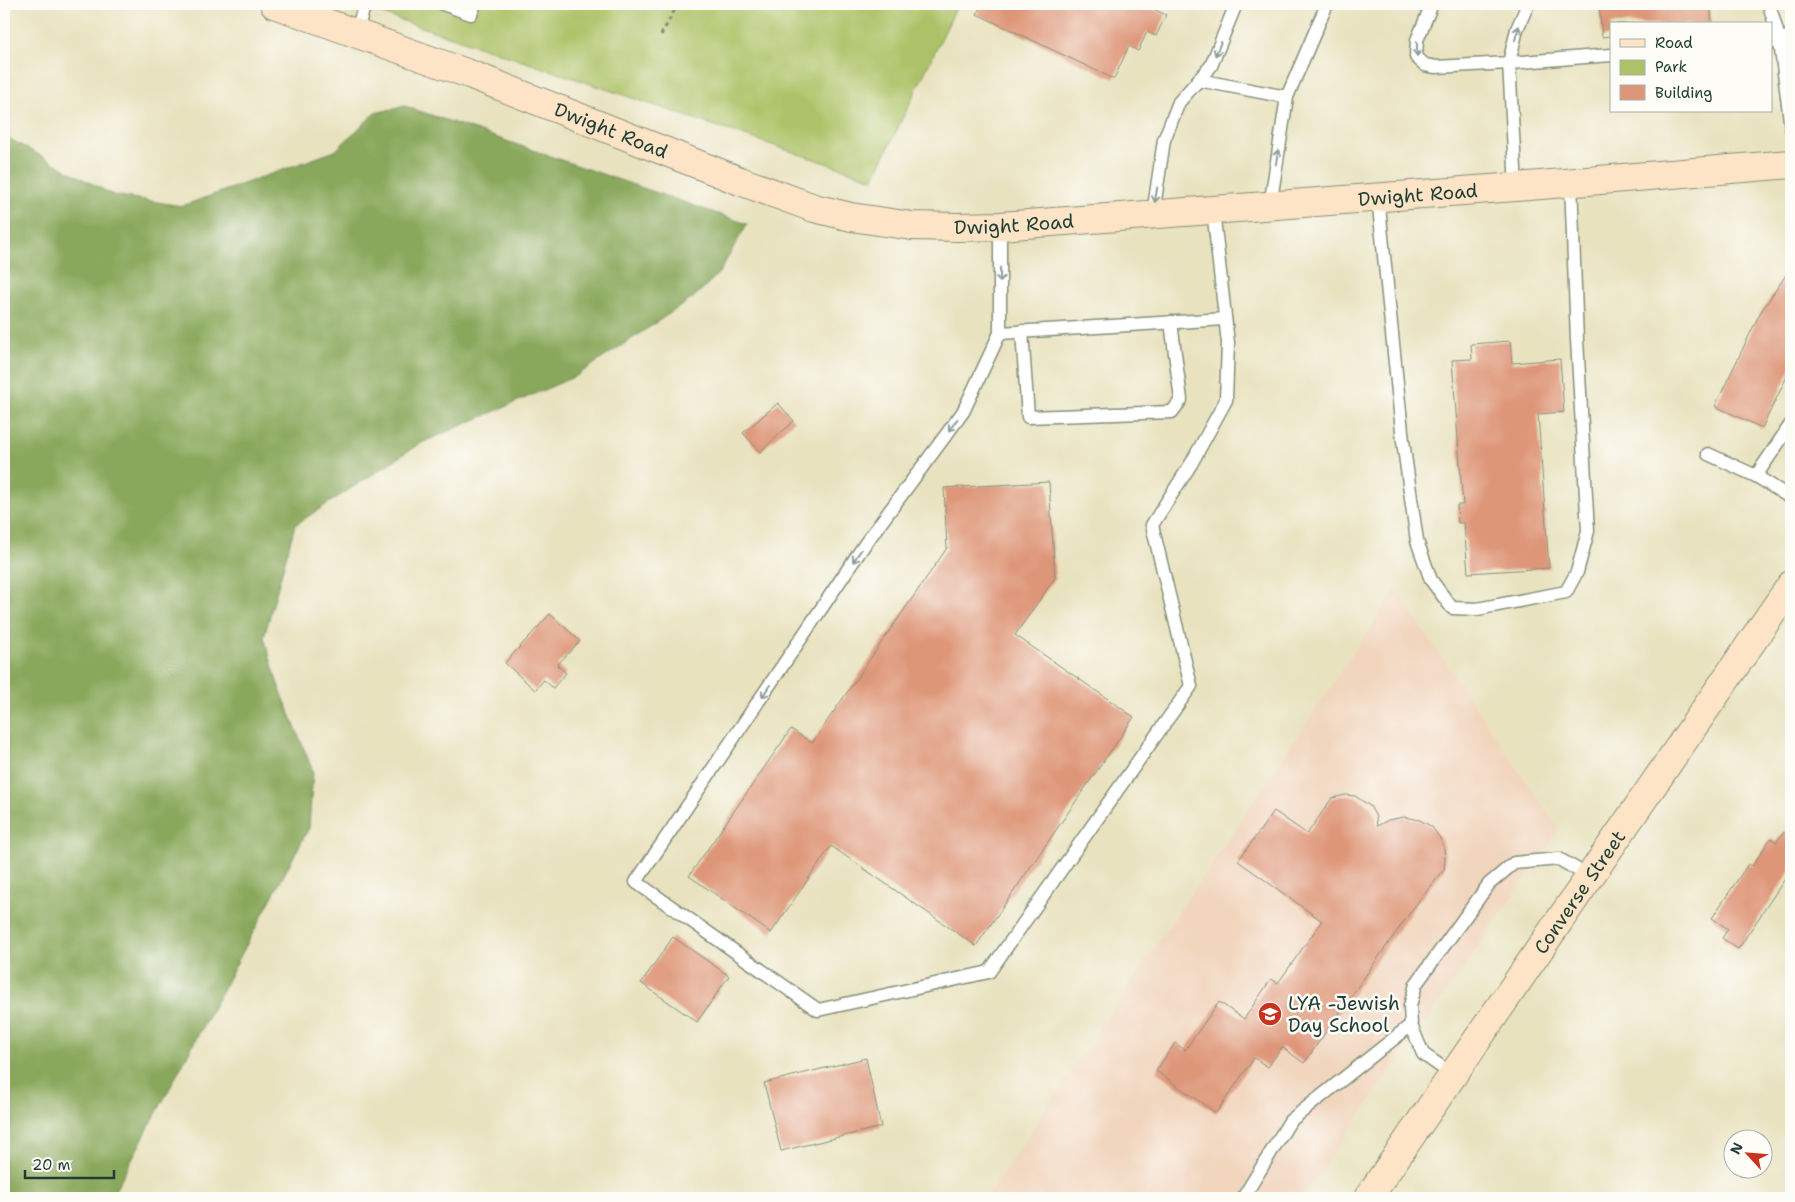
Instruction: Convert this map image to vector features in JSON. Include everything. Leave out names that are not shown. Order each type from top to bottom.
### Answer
[{"type":"main road","name":"Dwight Road","points":[[287,6],[472,75],[781,197],[814,208],[852,217],[912,226],[958,228],[1000,226],[1791,164]]},
{"type":"main road","name":"Converse Street","points":[[1368,1198],[1791,585]]},
{"type":"lane","points":[[356,33],[365,4]]},
{"type":"lane","points":[[443,4],[471,14],[475,4]]},
{"type":"lane","points":[[1153,214],[1164,140],[1179,102],[1211,66],[1236,4]]},
{"type":"lane","points":[[1270,206],[1287,97],[1327,4]]},
{"type":"lane","points":[[1432,4],[1417,40],[1416,57],[1425,65],[1436,67],[1610,55]]},
{"type":"lane","points":[[1516,187],[1509,63],[1517,29],[1528,4]]},
{"type":"lane","points":[[1769,4],[1791,128]]},
{"type":"lane","points":[[1776,42],[1791,34]]},
{"type":"lane","points":[[1198,80],[1287,97]]},
{"type":"lane","points":[[1378,197],[1403,441],[1417,541],[1430,580],[1452,608],[1477,609],[1566,592],[1577,572],[1588,531],[1577,340],[1571,182]]},
{"type":"lane","points":[[1000,226],[1000,333],[963,412],[865,544],[636,882],[818,1010],[989,972],[1191,686],[1152,525],[1190,464],[1226,400],[1228,343],[1213,210]]},
{"type":"lane","points":[[1000,333],[1225,319]]},
{"type":"lane","points":[[1022,332],[1028,417],[1172,412],[1181,400],[1171,322]]},
{"type":"lane","points":[[1756,476],[1791,424]]},
{"type":"lane","points":[[1708,454],[1756,476],[1791,498]]},
{"type":"lane","points":[[1453,1075],[1423,1054],[1411,1025],[1410,1006],[1416,984],[1489,884],[1514,864],[1559,859],[1590,877]]},
{"type":"lane","points":[[1243,1198],[1290,1121],[1411,1025]]},
{"type":"path","points":[[662,35],[678,4]]},
{"type":"shaded area","name":"LYA -Jewish Day School","points":[[1396,590],[1559,830],[1302,1198],[986,1198]]},
{"type":"green space","points":[[353,4],[958,4],[873,179]]},
{"type":"green space","points":[[405,106],[747,224],[719,273],[693,298],[576,376],[419,444],[295,525],[264,637],[278,684],[313,771],[309,828],[111,1198],[4,1198],[4,136],[113,195],[182,206],[335,151],[375,113]]},
{"type":"building","points":[[982,4],[1148,4],[1147,6],[1166,15],[1156,36],[1147,32],[1138,51],[1129,46],[1114,79],[977,14]]},
{"type":"building","points":[[1599,4],[1710,4],[1712,22],[1610,22],[1610,36],[1602,37]]},
{"type":"building","points":[[1788,272],[1791,274],[1791,368],[1762,428],[1715,406],[1760,313]]},
{"type":"building","points":[[1510,341],[1512,363],[1560,359],[1564,412],[1538,414],[1549,568],[1468,573],[1464,523],[1458,523],[1457,505],[1463,505],[1452,360],[1472,359],[1471,344]]},
{"type":"building","points":[[778,403],[794,421],[760,452],[743,433]]},
{"type":"building","points":[[1049,482],[1055,578],[1015,635],[1134,717],[976,946],[831,846],[771,933],[689,876],[791,729],[812,743],[947,548],[944,488]]},
{"type":"building","points":[[550,614],[580,641],[557,665],[566,673],[553,688],[544,680],[535,690],[505,663]]},
{"type":"building","points":[[1346,795],[1355,796],[1370,806],[1376,817],[1377,826],[1388,820],[1404,817],[1420,820],[1432,827],[1444,848],[1444,870],[1414,907],[1304,1063],[1282,1047],[1268,1067],[1254,1058],[1216,1113],[1156,1071],[1175,1043],[1185,1050],[1219,1002],[1244,1019],[1271,979],[1278,983],[1322,921],[1238,861],[1274,811],[1307,834],[1332,798]]},
{"type":"building","points":[[1784,832],[1791,837],[1791,870],[1738,949],[1722,938],[1728,929],[1712,918],[1748,864],[1752,866],[1771,838],[1776,842]]},
{"type":"building","points":[[673,937],[729,976],[697,1022],[641,983]]},
{"type":"building","points":[[866,1058],[881,1127],[781,1151],[764,1083]]},
{"type":"place","name":"LYA -Jewish Day School","points":[[1270,1014]]}]
